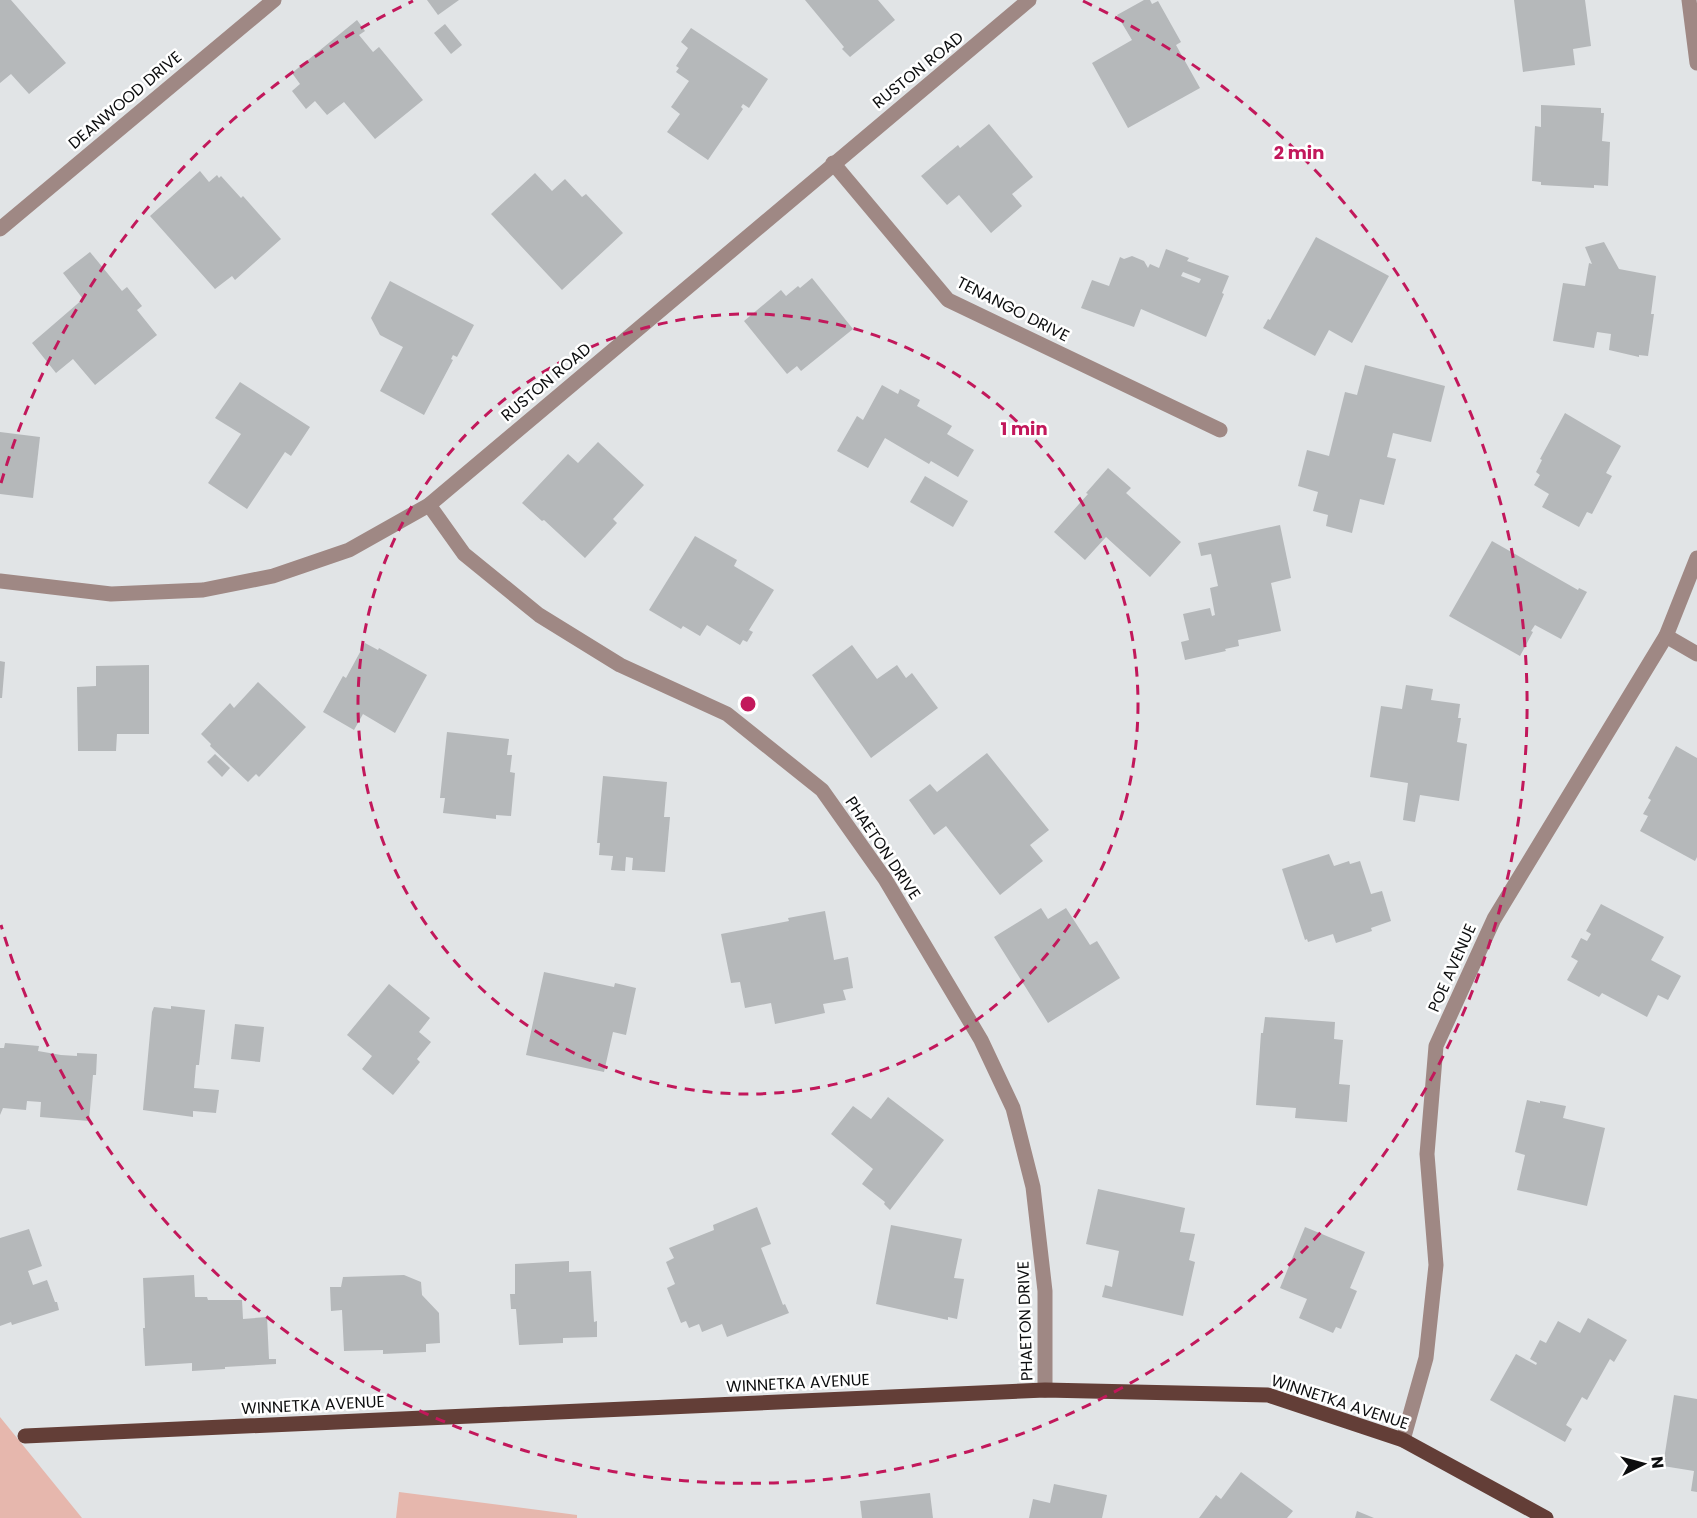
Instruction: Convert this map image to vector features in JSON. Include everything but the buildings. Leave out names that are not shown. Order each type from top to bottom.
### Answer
[{"type":"main road","name":"WINNETKA AVENUE","points":[[25,1436],[1045,1390],[1268,1395],[1402,1440],[1546,1518]]},
{"type":"street","name":"DEANWOOD DRIVE","points":[[0,229],[274,0]]},
{"type":"street","name":"RUSTON ROAD","points":[[0,581],[111,594],[203,590],[273,576],[349,549],[429,505],[1029,0]]},
{"type":"street","points":[[1689,0],[1697,63]]},
{"type":"street","name":"TENANGO DRIVE","points":[[833,163],[948,300],[1220,430]]},
{"type":"street","name":"PHAETON DRIVE","points":[[429,505],[465,554],[539,615],[620,665],[727,714],[822,790],[885,879],[981,1040],[1013,1108],[1033,1187],[1045,1291],[1045,1390]]},
{"type":"street","name":"POE AVENUE","points":[[1402,1440],[1426,1358],[1436,1265],[1427,1154],[1436,1046],[1494,919],[1666,636],[1697,558]]},
{"type":"street","points":[[1666,636],[1697,654]]},
{"type":"shaded area","points":[[0,1417],[82,1518],[0,1518]]},
{"type":"shaded area","points":[[399,1492],[577,1515],[577,1518],[396,1518]]}]
